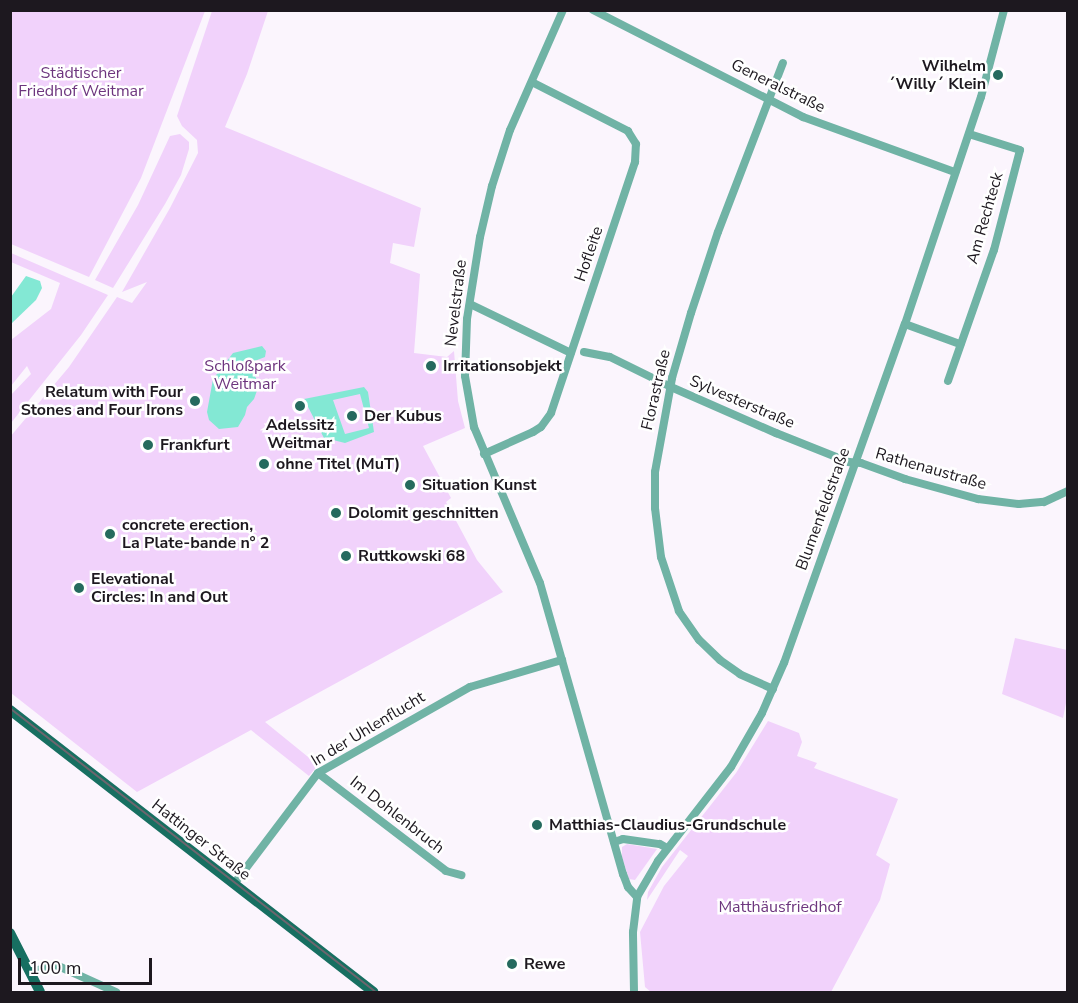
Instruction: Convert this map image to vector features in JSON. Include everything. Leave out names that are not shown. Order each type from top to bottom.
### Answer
[{"type":"main road","name":"Hattinger Straße","points":[[10,710],[374,993]]},
{"type":"main road","points":[[10,933],[40,993]]},
{"type":"street","name":"Nevelstraße","points":[[563,10],[498,165],[480,237],[465,342],[465,376],[474,427],[540,583],[628,887],[638,897]]},
{"type":"street","name":"Generalstraße","points":[[593,10],[812,120],[956,172]]},
{"type":"street","name":"Blumenfeldstraße","points":[[634,993],[633,932],[638,897],[667,848],[731,767],[773,689],[905,324],[969,134],[1004,10]]},
{"type":"street","name":"Florastraße","points":[[773,689],[740,674],[709,651],[683,618],[667,583],[657,533],[655,472],[671,387],[688,324],[718,232],[783,63]]},
{"type":"street","name":"Hofleite","points":[[484,454],[533,432],[547,421],[635,162],[636,147],[631,135],[622,127],[531,82]]},
{"type":"street","name":"Am Rechteck","points":[[948,381],[994,250],[1020,150],[969,134]]},
{"type":"street","points":[[470,304],[571,353]]},
{"type":"street","points":[[905,324],[960,344]]},
{"type":"street","name":"Sylvesterstraße","points":[[584,352],[610,357],[776,434],[849,462],[856,462]]},
{"type":"street","name":"Rathenaustraße","points":[[856,462],[905,479],[990,501],[1036,503],[1068,491]]},
{"type":"street","name":"In der Uhlenflucht","points":[[234,884],[318,773],[470,687],[562,660]]},
{"type":"street","name":"Im Dohlenbruch","points":[[318,773],[446,871],[461,876]]},
{"type":"street","points":[[614,842],[623,839],[651,842],[667,848]]},
{"type":"street","points":[[31,972],[56,965],[116,993]]},
{"type":"green space","name":"Städtischer Friedhof Weitmar","points":[[10,11],[205,11],[141,178],[89,277],[11,244]]},
{"type":"green space","name":"Schloßpark Weitmar","points":[[212,11],[268,11],[247,74],[225,127],[421,208],[414,247],[393,243],[390,263],[420,274],[414,353],[447,357],[454,351],[458,401],[465,428],[423,446],[451,498],[446,502],[477,560],[503,592],[265,722],[318,765],[309,776],[251,730],[137,792],[11,693],[10,437],[69,367],[117,297],[132,303],[147,282],[122,292],[170,208],[198,153],[197,140],[182,126],[177,116]]},
{"type":"green space","points":[[180,134],[189,142],[189,149],[181,175],[165,204],[113,288],[95,280],[138,205],[170,136]]},
{"type":"green space","points":[[11,253],[108,295],[81,335],[11,423],[10,396],[31,374],[27,366],[11,386],[11,340],[51,309],[60,283],[11,262]]},
{"type":"green space","points":[[1015,638],[1067,650],[1067,698],[1063,718],[1002,694]]},
{"type":"green space","name":"Matthäusfriedhof","points":[[768,721],[799,733],[802,742],[797,756],[817,763],[814,768],[898,799],[876,855],[890,864],[880,900],[831,992],[651,992],[645,987],[640,932],[664,886],[688,856],[680,850],[647,900],[648,892],[662,867],[736,773]]},
{"type":"green space","points":[[627,844],[657,849],[635,880],[629,879],[622,857],[622,847]]},
{"type":"shaded area","points":[[26,276],[40,281],[42,288],[36,300],[11,324],[11,297]]},
{"type":"shaded area","points":[[262,346],[266,351],[265,357],[249,363],[259,385],[254,399],[247,407],[238,427],[219,429],[209,420],[207,412],[213,379],[233,353]]},
{"type":"shaded area","points":[[364,387],[368,392],[374,432],[345,443],[333,440],[326,442],[304,399]],"holes":[[[360,394],[369,428],[345,434],[333,400]]]},
{"type":"tram line","points":[[10,708],[376,992]]},
{"type":"place","name":"Wilhelm ´Willy´ Klein","points":[[998,75]]},
{"type":"place","name":"Irritationsobjekt","points":[[431,366]]},
{"type":"place","name":"Relatum with Four Stones and Four Irons","points":[[195,401]]},
{"type":"place","name":"Adelssitz Weitmar","points":[[300,406]]},
{"type":"place","name":"Der Kubus","points":[[352,416]]},
{"type":"place","name":"Frankfurt","points":[[148,445]]},
{"type":"place","name":"ohne Titel (MuT)","points":[[264,464]]},
{"type":"place","name":"Situation Kunst","points":[[410,485]]},
{"type":"place","name":"Dolomit geschnitten","points":[[336,513]]},
{"type":"place","name":"concrete erection, La Plate-bande n° 2","points":[[110,534]]},
{"type":"place","name":"Ruttkowski 68","points":[[346,556]]},
{"type":"place","name":"Elevational Circles: In and Out","points":[[79,588]]},
{"type":"place","name":"Matthias-Claudius-Grundschule","points":[[537,825]]},
{"type":"place","name":"Rewe","points":[[512,964]]}]
